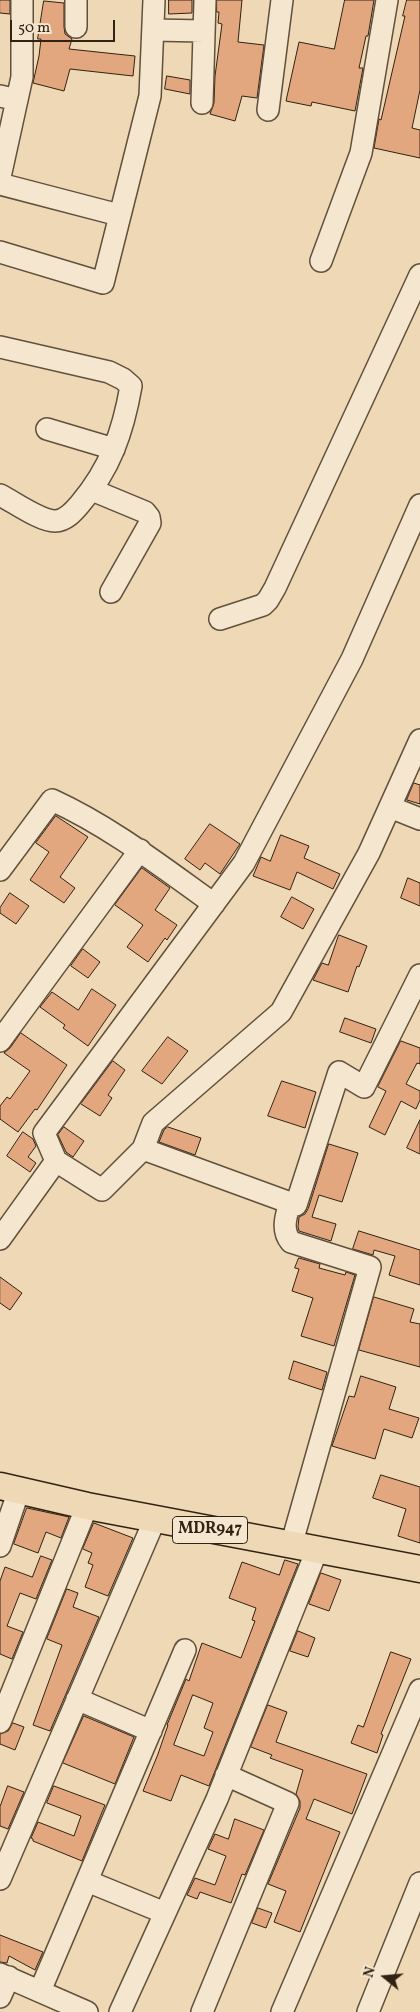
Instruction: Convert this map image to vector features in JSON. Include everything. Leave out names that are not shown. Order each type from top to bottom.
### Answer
[{"type":"main road","name":"MDR947","points":[[9,1488],[87,1506],[420,1569]]},
{"type":"street","points":[[0,177],[9,98],[22,77],[22,0]]},
{"type":"street","points":[[76,0],[76,27]]},
{"type":"street","points":[[0,252],[103,283],[150,96],[154,0]]},
{"type":"street","points":[[202,103],[205,0]]},
{"type":"street","points":[[268,110],[282,0]]},
{"type":"street","points":[[321,261],[361,152],[387,0]]},
{"type":"street","points":[[153,30],[204,31]]},
{"type":"street","points":[[0,184],[119,215]]},
{"type":"street","points":[[220,619],[263,605],[272,594],[420,275]]},
{"type":"street","points":[[0,347],[109,372],[123,379],[131,386],[126,414],[111,459],[92,490],[71,515],[57,521],[45,519],[0,495]]},
{"type":"street","points":[[47,429],[114,450]]},
{"type":"street","points":[[92,490],[145,512],[149,517],[150,524],[111,592]]},
{"type":"street","points":[[420,505],[352,659],[244,864],[44,1133],[56,1161],[102,1190],[143,1149],[153,1123],[280,1012],[369,853],[420,740]]},
{"type":"street","points":[[0,870],[52,800],[71,809],[140,850],[214,904]]},
{"type":"street","points":[[390,807],[420,819]]},
{"type":"street","points":[[0,1041],[140,850]]},
{"type":"street","points":[[143,1149],[296,1205],[339,1072],[364,1087],[420,975]]},
{"type":"street","points":[[0,1239],[56,1161]]},
{"type":"street","points":[[290,1202],[285,1219],[286,1236],[291,1242],[370,1267],[291,1546]]},
{"type":"street","points":[[0,1546],[9,1488]]},
{"type":"street","points":[[0,1722],[87,1506]]},
{"type":"street","points":[[0,1879],[155,1519]]},
{"type":"street","points":[[120,2012],[226,1776],[317,1550]]},
{"type":"street","points":[[40,1991],[185,1650]]},
{"type":"street","points":[[282,2012],[420,1690]]},
{"type":"street","points":[[77,1699],[151,1731]]},
{"type":"street","points":[[202,2012],[288,1802],[226,1776]]},
{"type":"street","points":[[87,1881],[165,1913]]},
{"type":"street","points":[[368,2012],[420,1883]]},
{"type":"street","points":[[0,1997],[4,1976],[40,1991],[76,2010]]},
{"type":"building","points":[[0,0],[10,0],[10,14],[0,13]]},
{"type":"building","points":[[169,0],[192,0],[192,13],[169,14]]},
{"type":"building","points":[[217,0],[242,0],[238,42],[264,45],[257,98],[242,96],[235,121],[210,114],[214,103],[215,76],[222,24],[218,23]]},
{"type":"building","points":[[345,0],[374,0],[368,36],[366,36],[359,68],[363,68],[355,111],[312,102],[311,106],[286,101],[299,42],[334,49]]},
{"type":"building","points":[[407,0],[420,0],[420,90],[412,128],[420,130],[420,158],[374,148],[379,119],[381,120],[405,16],[403,16]]},
{"type":"building","points":[[44,1],[64,3],[65,34],[72,39],[69,49],[135,56],[133,76],[70,69],[64,91],[33,83],[39,56],[41,39],[38,39]]},
{"type":"building","points":[[167,76],[190,80],[190,94],[165,89]]},
{"type":"building","points":[[414,783],[420,785],[420,804],[407,800]]},
{"type":"building","points":[[56,816],[88,837],[60,877],[75,888],[64,903],[30,880],[49,852],[36,843]]},
{"type":"building","points":[[210,824],[240,844],[220,874],[205,863],[200,870],[185,859]]},
{"type":"building","points":[[281,835],[309,846],[304,858],[340,874],[333,889],[297,872],[290,890],[253,876],[261,857],[270,861]]},
{"type":"building","points":[[142,868],[170,888],[155,910],[177,925],[148,962],[127,947],[143,925],[115,905]]},
{"type":"building","points":[[408,878],[420,883],[420,906],[401,898]]},
{"type":"building","points":[[10,893],[29,906],[16,924],[0,913],[0,908]]},
{"type":"building","points":[[292,897],[314,909],[303,929],[281,917]]},
{"type":"building","points":[[339,935],[367,946],[359,967],[357,966],[348,992],[313,980],[322,963],[328,965]]},
{"type":"building","points":[[83,949],[100,962],[88,978],[71,966]]},
{"type":"building","points":[[92,989],[116,1005],[88,1046],[63,1028],[65,1025],[40,1007],[52,992],[78,1010]]},
{"type":"building","points":[[345,1018],[376,1029],[371,1043],[340,1032]]},
{"type":"building","points":[[21,1033],[67,1065],[37,1110],[35,1109],[18,1132],[0,1119],[0,1106],[7,1097],[10,1099],[30,1071],[4,1053]]},
{"type":"building","points":[[168,1037],[188,1051],[162,1084],[142,1071]]},
{"type":"building","points":[[401,1041],[420,1048],[420,1064],[417,1063],[406,1084],[420,1091],[420,1100],[416,1109],[401,1101],[385,1135],[369,1127],[386,1091],[378,1087]]},
{"type":"building","points":[[113,1061],[125,1070],[108,1095],[112,1098],[100,1116],[81,1104]]},
{"type":"building","points":[[282,1081],[316,1092],[305,1128],[268,1116]]},
{"type":"building","points":[[420,1120],[420,1154],[407,1148]]},
{"type":"building","points":[[64,1127],[84,1141],[73,1157],[66,1152],[58,1135]]},
{"type":"building","points":[[168,1127],[201,1138],[195,1155],[159,1142],[164,1130]]},
{"type":"building","points":[[23,1132],[33,1139],[36,1146],[28,1157],[36,1163],[30,1172],[7,1156]]},
{"type":"building","points":[[329,1144],[358,1153],[342,1202],[319,1195],[312,1217],[336,1224],[331,1241],[299,1231],[298,1227],[299,1217],[305,1214],[308,1209]]},
{"type":"building","points":[[359,1231],[420,1250],[420,1285],[389,1275],[395,1256],[374,1250],[373,1255],[353,1249]]},
{"type":"building","points":[[299,1258],[320,1264],[319,1268],[345,1275],[346,1272],[355,1275],[334,1346],[301,1336],[313,1298],[292,1291],[299,1269],[295,1268]]},
{"type":"building","points":[[0,1277],[22,1293],[10,1310],[0,1303]]},
{"type":"building","points":[[374,1297],[414,1309],[410,1322],[420,1324],[420,1367],[359,1350]]},
{"type":"building","points":[[294,1361],[327,1372],[322,1390],[289,1379]]},
{"type":"building","points":[[361,1376],[396,1387],[389,1409],[419,1418],[412,1438],[384,1429],[375,1459],[332,1446],[349,1396],[354,1397]]},
{"type":"building","points":[[381,1475],[420,1487],[420,1543],[398,1536],[406,1509],[373,1498]]},
{"type":"building","points":[[27,1508],[69,1517],[61,1538],[46,1532],[38,1553],[14,1544]]},
{"type":"building","points":[[94,1523],[133,1538],[108,1596],[85,1587],[93,1565],[88,1563],[92,1553],[83,1549]]},
{"type":"building","points":[[41,1556],[52,1560],[36,1599],[20,1593],[7,1626],[23,1632],[12,1659],[0,1654],[0,1581],[5,1567],[32,1577]]},
{"type":"building","points":[[285,1560],[298,1564],[209,1786],[181,1775],[171,1801],[143,1791],[167,1725],[186,1679],[189,1681],[202,1643],[241,1658],[255,1621],[252,1620],[256,1608],[229,1598],[242,1562],[279,1575]],"holes":[[[193,1695],[213,1703],[204,1728],[213,1732],[204,1756],[174,1745]]]},
{"type":"building","points":[[321,1573],[341,1580],[329,1611],[309,1604]]},
{"type":"building","points":[[67,1589],[78,1593],[73,1607],[99,1617],[50,1731],[33,1725],[62,1645],[47,1639]]},
{"type":"building","points":[[298,1631],[315,1638],[308,1657],[290,1651]]},
{"type":"building","points":[[391,1652],[411,1659],[381,1734],[383,1735],[377,1753],[351,1743],[358,1725],[363,1727]]},
{"type":"building","points":[[268,1705],[287,1712],[276,1742],[367,1774],[352,1814],[314,1799],[306,1819],[340,1832],[300,1932],[274,1922],[286,1891],[268,1884],[300,1808],[300,1801],[296,1794],[303,1770],[270,1758],[272,1755],[251,1747]]},
{"type":"building","points":[[84,1716],[134,1737],[115,1784],[63,1763]]},
{"type":"building","points":[[13,1723],[24,1727],[15,1750],[0,1744],[0,1734],[8,1731]]},
{"type":"building","points":[[8,1786],[24,1792],[8,1829],[0,1826],[0,1807]]},
{"type":"building","points":[[54,1786],[105,1805],[82,1861],[33,1841],[31,1838],[38,1822],[74,1836],[81,1816],[47,1803]]},
{"type":"building","points":[[235,1819],[264,1830],[245,1875],[242,1874],[231,1903],[200,1892],[197,1899],[187,1895],[195,1878],[215,1885],[226,1856],[208,1849],[215,1834],[228,1839]]},
{"type":"building","points":[[258,1908],[272,1913],[266,1928],[252,1923]]},
{"type":"building","points":[[0,1935],[43,1952],[35,1970],[9,1956],[7,1963],[0,1962]]}]
